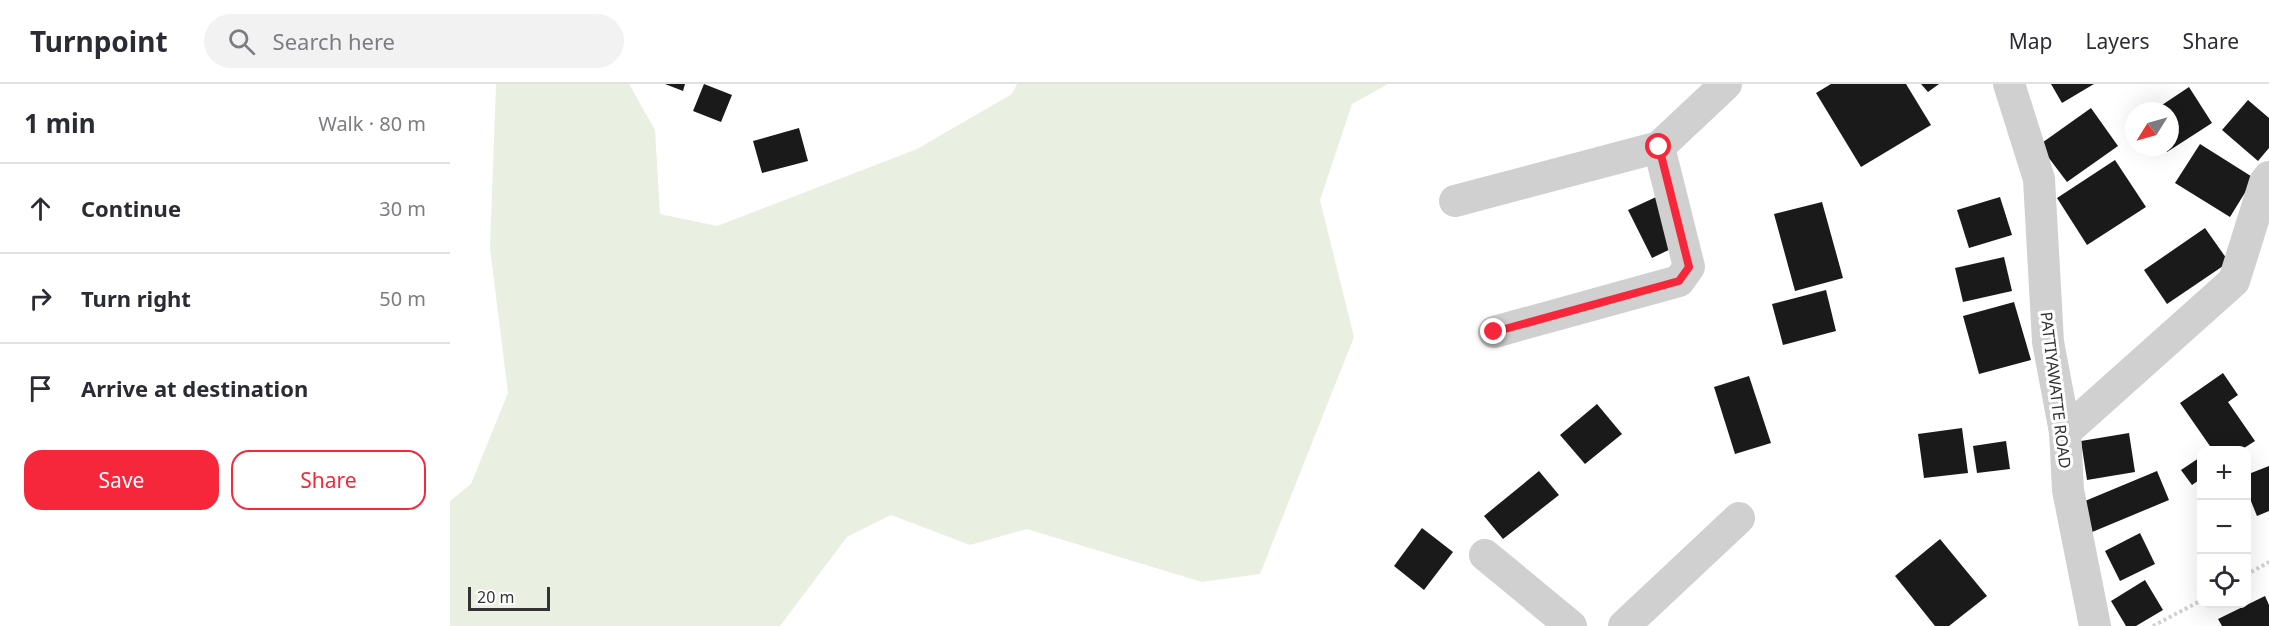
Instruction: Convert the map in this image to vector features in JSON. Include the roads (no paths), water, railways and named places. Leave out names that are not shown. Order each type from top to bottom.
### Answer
[{"type":"street","points":[[1455,201],[1659,147],[1726,84]]},
{"type":"street","name":"PATTIYAWATTE ROAD","points":[[2009,84],[2039,179],[2048,342],[2065,432],[2068,490],[2095,626]]},
{"type":"street","points":[[1494,332],[1679,281],[1689,267],[1659,147]]},
{"type":"street","points":[[2065,432],[2234,281],[2265,182],[2269,177]]},
{"type":"street","points":[[1624,626],[1739,518]]},
{"type":"street","points":[[1485,555],[1571,626]]}]
